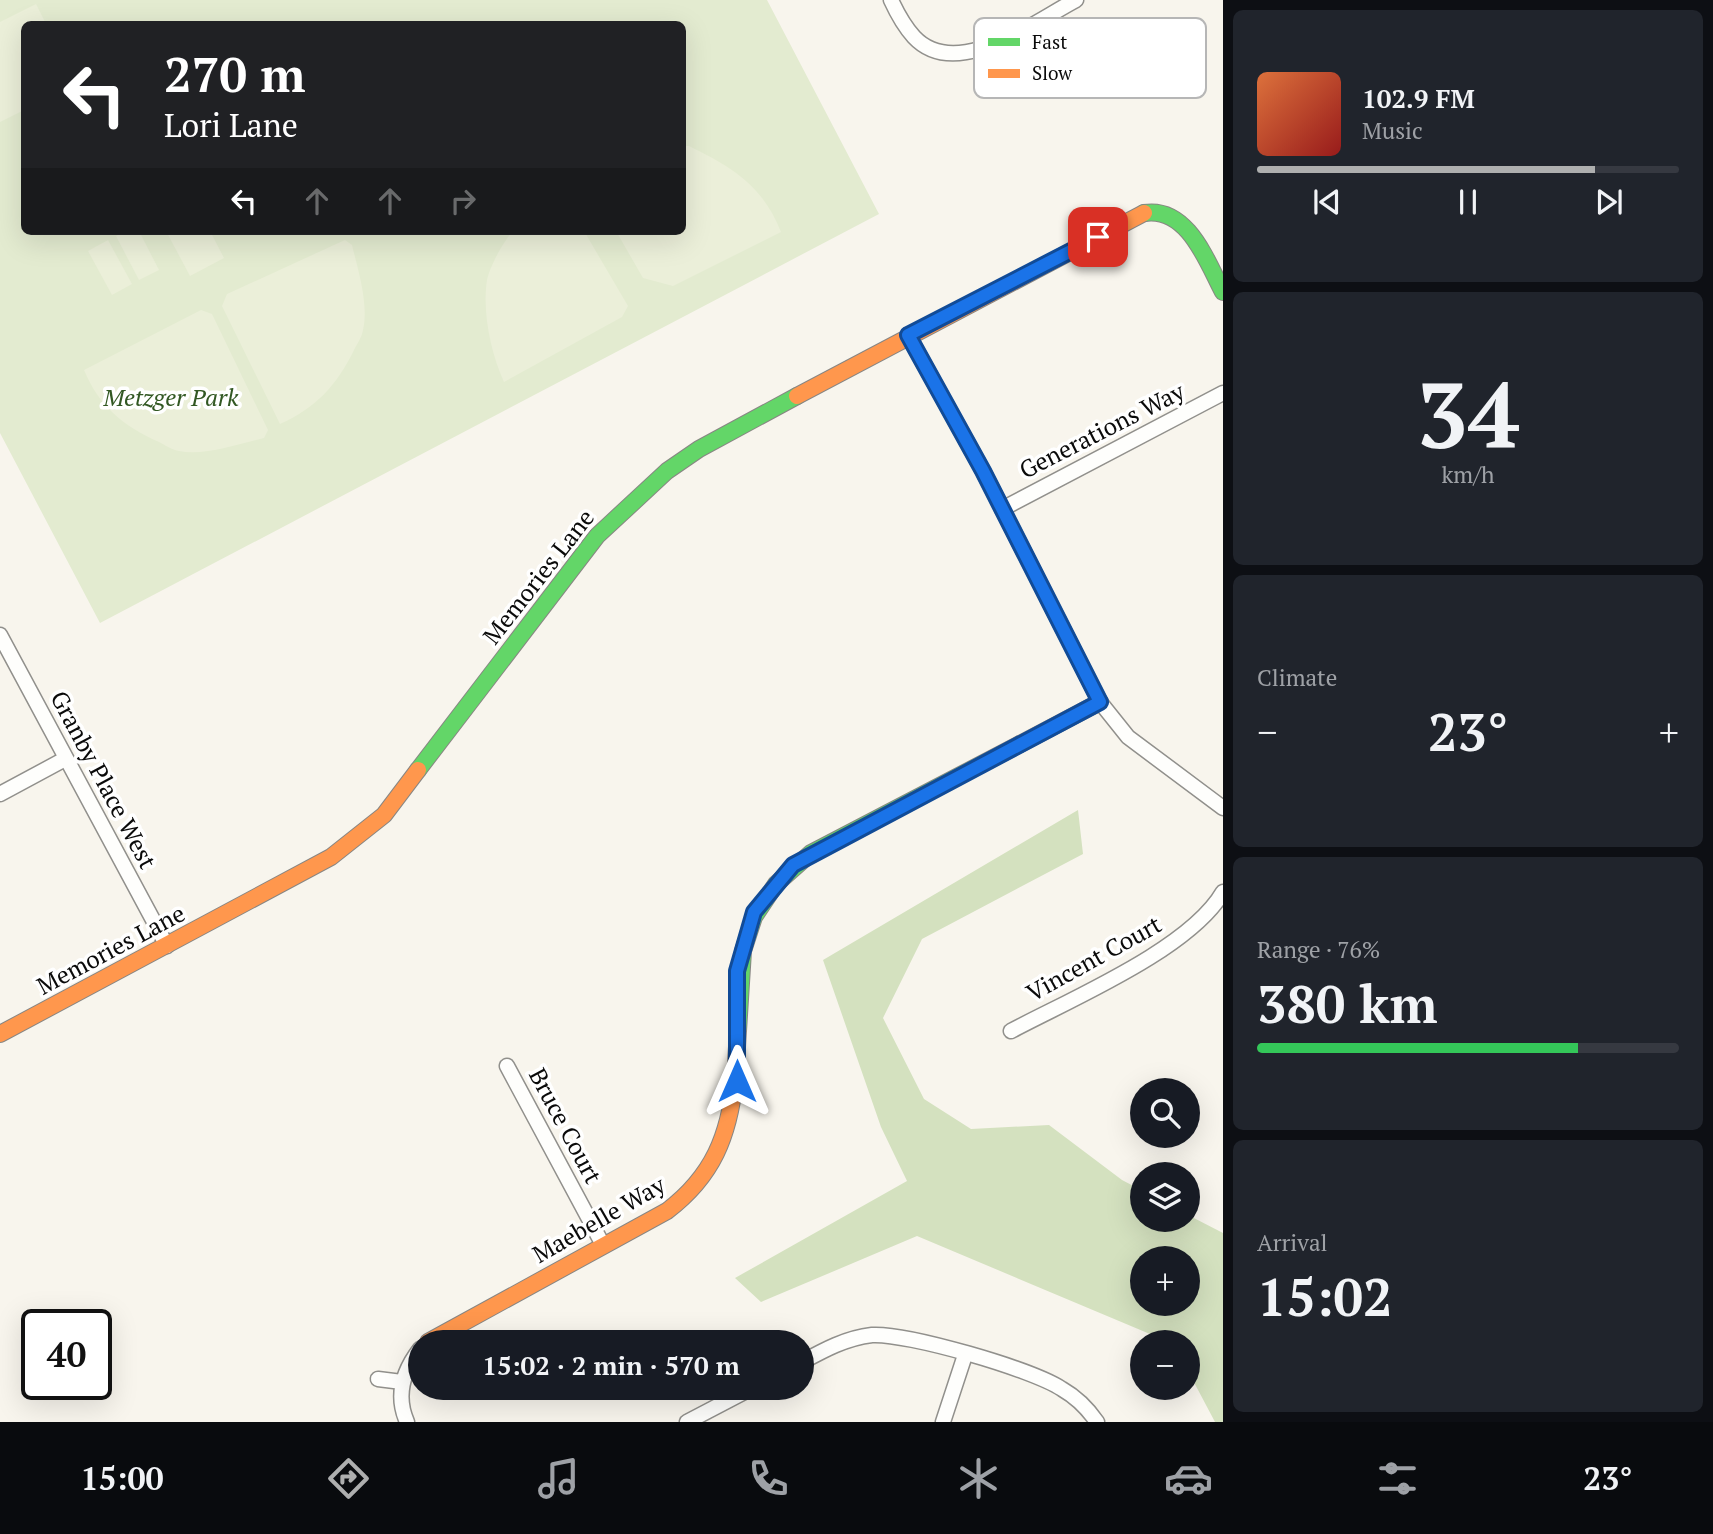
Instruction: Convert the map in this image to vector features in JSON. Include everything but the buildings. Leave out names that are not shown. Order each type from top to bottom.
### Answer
[{"type":"street","points":[[891,0],[915,38],[934,51],[959,55],[974,51]]},
{"type":"street","points":[[1042,18],[1076,0]]},
{"type":"street","name":"Memories Lane","points":[[0,1034],[331,857],[384,815],[597,536],[667,471],[699,449],[908,335],[1147,212],[1163,213],[1186,226],[1223,292]]},
{"type":"street","points":[[908,335],[1002,509],[1100,702],[1128,737],[1223,808]]},
{"type":"street","name":"Generations Way","points":[[1002,509],[1223,393]]},
{"type":"street","name":"Granby Place West","points":[[0,635],[167,946]]},
{"type":"street","name":"Maebelle Way","points":[[450,1330],[667,1211],[697,1186],[717,1154],[731,1118],[737,1081],[737,971],[754,912],[793,865],[822,847],[1100,702]]},
{"type":"street","points":[[0,794],[65,760]]},
{"type":"street","name":"Vincent Court","points":[[1011,1031],[1171,945],[1212,910],[1223,892]]},
{"type":"street","name":"Bruce Court","points":[[507,1066],[603,1245]]},
{"type":"street","points":[[814,1355],[829,1347],[870,1335],[913,1338],[1052,1383],[1080,1402],[1097,1422]]},
{"type":"street","points":[[943,1422],[965,1354]]},
{"type":"street","points":[[407,1422],[400,1401],[402,1382],[408,1365]]},
{"type":"street","points":[[378,1379],[402,1382]]},
{"type":"street","points":[[687,1422],[729,1400]]},
{"type":"green space","name":"Metzger Park","points":[[0,0],[767,0],[879,214],[100,623],[0,433]]},
{"type":"green space","points":[[36,4],[44,21],[21,21],[21,112],[0,122],[0,22]]},
{"type":"green space","points":[[686,146],[705,154],[744,180],[765,202],[781,232],[673,286],[643,278],[618,235],[686,235]]},
{"type":"green space","points":[[141,235],[159,270],[139,280],[116,236]]},
{"type":"green space","points":[[168,235],[212,235],[224,258],[190,276]]},
{"type":"green space","points":[[510,235],[586,235],[628,306],[622,317],[504,382],[489,332],[486,292],[494,261]]},
{"type":"green space","points":[[108,240],[132,284],[112,295],[88,251]]},
{"type":"green space","points":[[345,240],[352,245],[362,287],[365,309],[362,335],[333,385],[315,403],[280,424],[222,306],[227,294]]},
{"type":"green space","points":[[201,310],[212,314],[268,430],[264,438],[233,446],[200,452],[179,451],[123,422],[97,394],[84,370]]},
{"type":"green space","points":[[1078,810],[1083,854],[922,939],[883,1018],[924,1099],[971,1129],[1049,1125],[1130,1184],[1130,1232],[1200,1232],[1200,1221],[1223,1233],[1223,1422],[1215,1422],[1200,1394],[1200,1330],[1140,1330],[917,1236],[761,1302],[735,1278],[907,1181],[881,1127],[823,960]]},
{"type":"traffic: fast","points":[[1144,213],[1159,213],[1173,218],[1184,227],[1203,252],[1223,292]]},
{"type":"traffic: fast","points":[[418,770],[597,536],[667,471],[699,449],[797,396]]},
{"type":"traffic: fast","points":[[735,1079],[743,951],[754,917],[776,884],[811,853],[1020,744]]},
{"type":"traffic: slow","points":[[797,396],[1144,213]]},
{"type":"traffic: slow","points":[[1020,744],[1100,702]]},
{"type":"traffic: slow","points":[[0,1034],[331,857],[384,815],[418,770]]},
{"type":"traffic: slow","points":[[450,1330],[667,1211],[683,1198],[707,1169],[723,1137],[735,1079]]},
{"type":"route","points":[[737,1081],[737,971],[754,912],[793,865],[811,853],[1100,702],[983,471],[908,335],[1098,237]]}]
